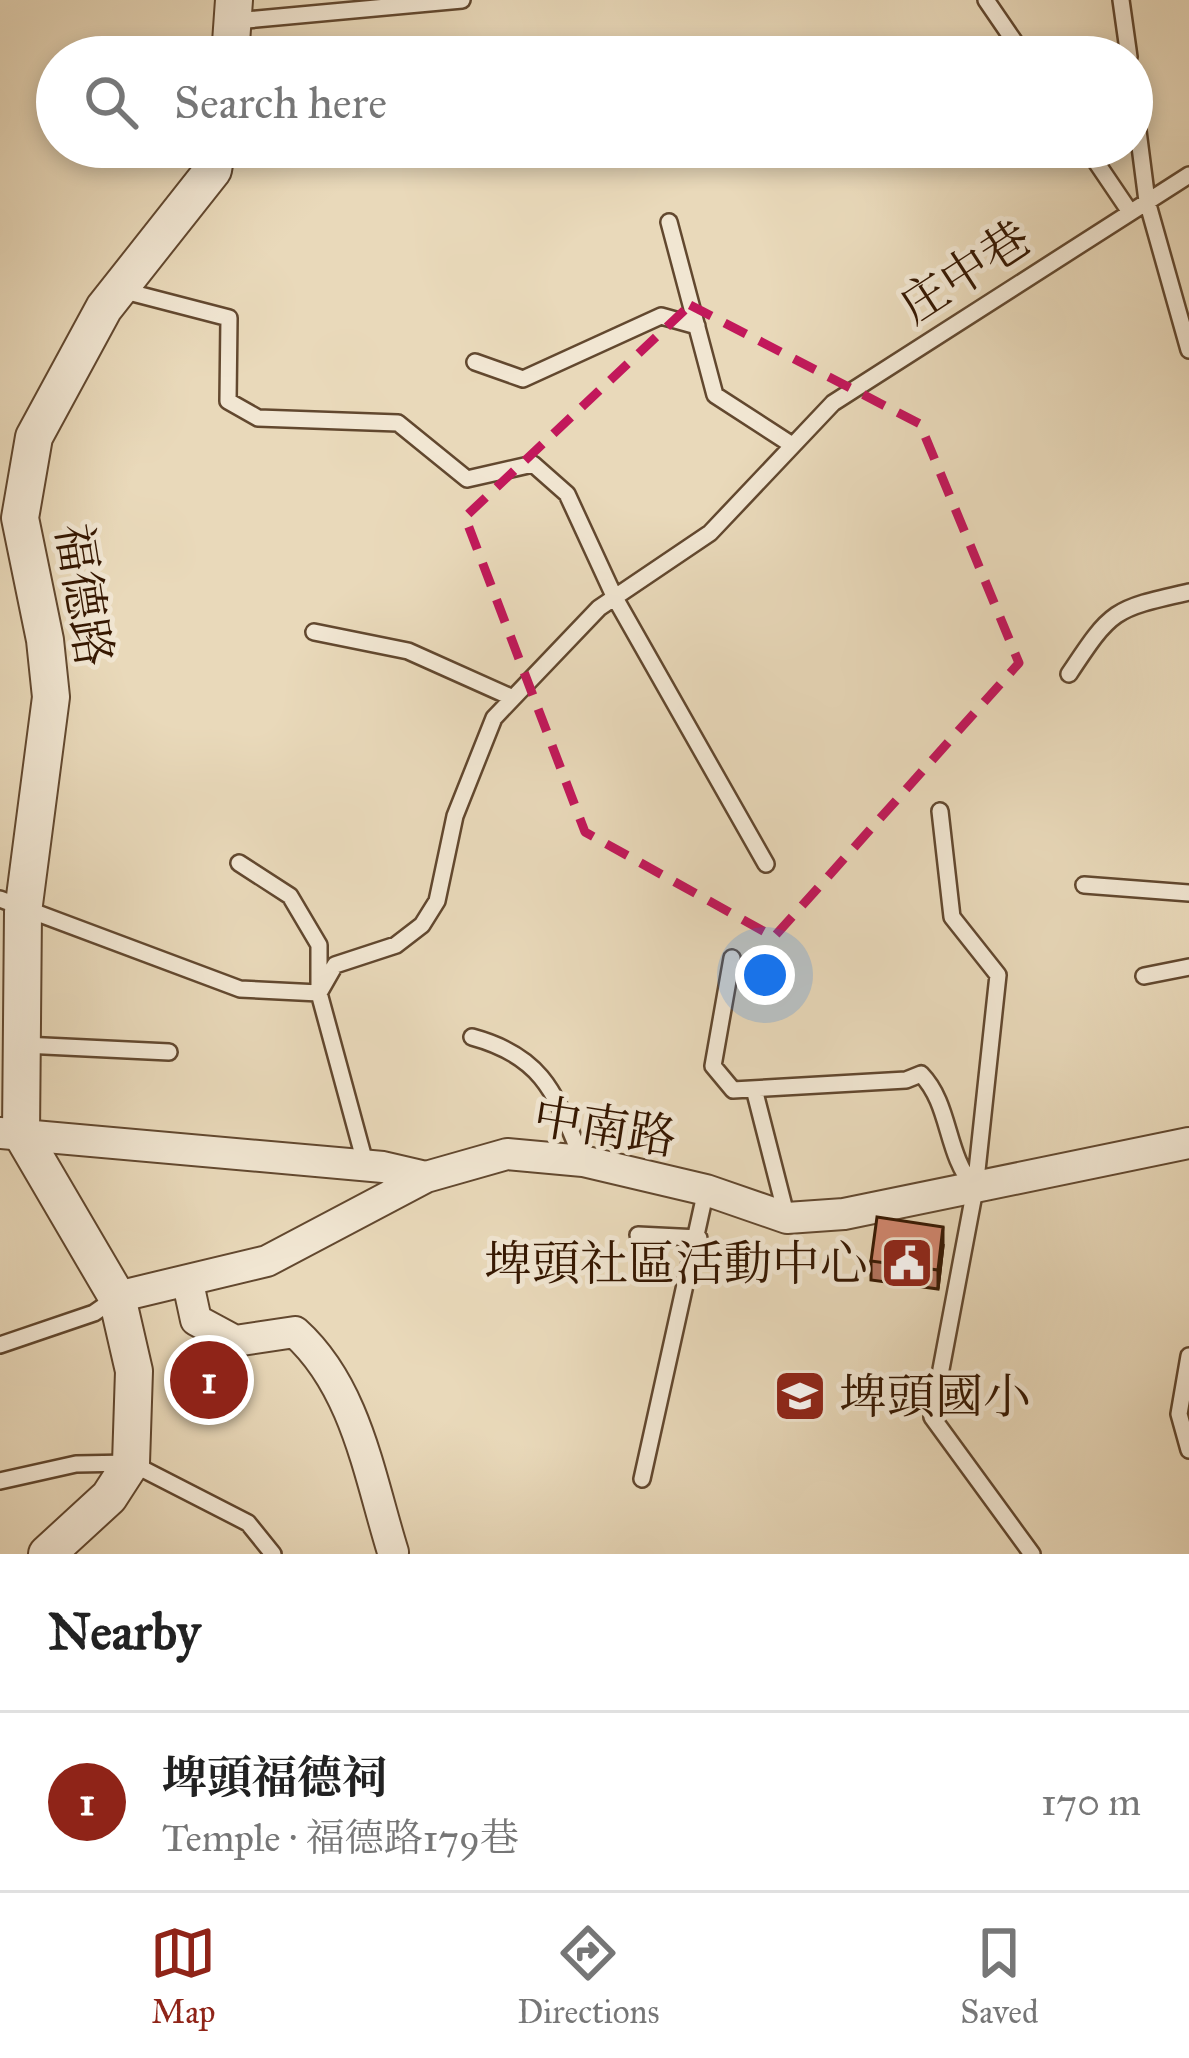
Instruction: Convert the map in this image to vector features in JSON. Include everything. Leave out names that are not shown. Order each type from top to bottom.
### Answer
[{"type":"street","name":"福德路","points":[[10,1133],[15,1025],[12,905],[51,697],[45,640],[20,518],[34,437],[118,289],[214,168]]},
{"type":"street","name":"中南路","points":[[10,1133],[366,1166],[426,1178],[507,1154],[583,1161],[706,1190],[787,1218],[844,1214],[1189,1143]]},
{"type":"street","points":[[10,1133],[117,1297],[134,1371],[131,1463],[65,1548]]},
{"type":"street","points":[[117,1297],[267,1261],[426,1178]]},
{"type":"street","points":[[188,1283],[196,1320],[235,1341],[295,1332],[321,1356],[347,1402],[393,1552]]},
{"type":"lane","points":[[233,26],[462,0]]},
{"type":"lane","points":[[986,0],[1010,36]]},
{"type":"lane","points":[[1121,0],[1126,36]]},
{"type":"lane","points":[[1100,168],[1130,212]]},
{"type":"lane","points":[[1143,168],[1147,201],[1189,350]]},
{"type":"lane","name":"庄中巷","points":[[319,993],[335,964],[396,945],[422,925],[437,902],[455,815],[494,718],[599,608],[710,533],[789,443],[833,403],[1189,175]]},
{"type":"lane","points":[[669,222],[715,394],[789,443]]},
{"type":"lane","points":[[118,289],[229,318],[229,400],[258,418],[398,423],[467,479],[533,464],[567,494],[615,598],[766,864]]},
{"type":"lane","points":[[475,362],[523,380],[661,316],[697,326]]},
{"type":"lane","points":[[1069,674],[1105,619],[1126,606],[1189,592]]},
{"type":"lane","points":[[314,632],[408,651],[513,698]]},
{"type":"lane","points":[[940,811],[952,916],[998,975],[976,1189],[932,1418],[1032,1554]]},
{"type":"lane","points":[[239,863],[290,896],[319,945],[319,993],[366,1166]]},
{"type":"lane","points":[[1084,885],[1189,893]]},
{"type":"lane","points":[[12,905],[241,989],[319,993]]},
{"type":"lane","points":[[733,958],[713,1066],[734,1090],[906,1080],[921,1074],[935,1088],[956,1166],[976,1189]]},
{"type":"lane","points":[[1144,976],[1189,968]]},
{"type":"lane","points":[[15,1025],[169,1052]]},
{"type":"lane","points":[[472,1036],[504,1046],[549,1081],[583,1161]]},
{"type":"lane","points":[[754,1089],[787,1218]]},
{"type":"lane","points":[[642,1479],[706,1190]]},
{"type":"lane","points":[[638,1235],[699,1238]]},
{"type":"lane","points":[[0,1345],[94,1313],[117,1297]]},
{"type":"lane","points":[[1189,1356],[1179,1414],[1189,1449]]},
{"type":"lane","points":[[0,1481],[76,1465],[131,1463],[248,1523],[273,1554]]},
{"type":"highlighted area","points":[[690,305],[920,424],[1019,663],[774,937],[585,832],[465,517]]},
{"type":"building","points":[[877,1217],[943,1227],[938,1270],[871,1261]]},
{"type":"place","name":"埤頭社區活動中心","points":[[907,1263]]},
{"type":"place","name":"埤頭福德祠","points":[[209,1380]]},
{"type":"place","name":"埤頭國小","points":[[800,1396]]}]
